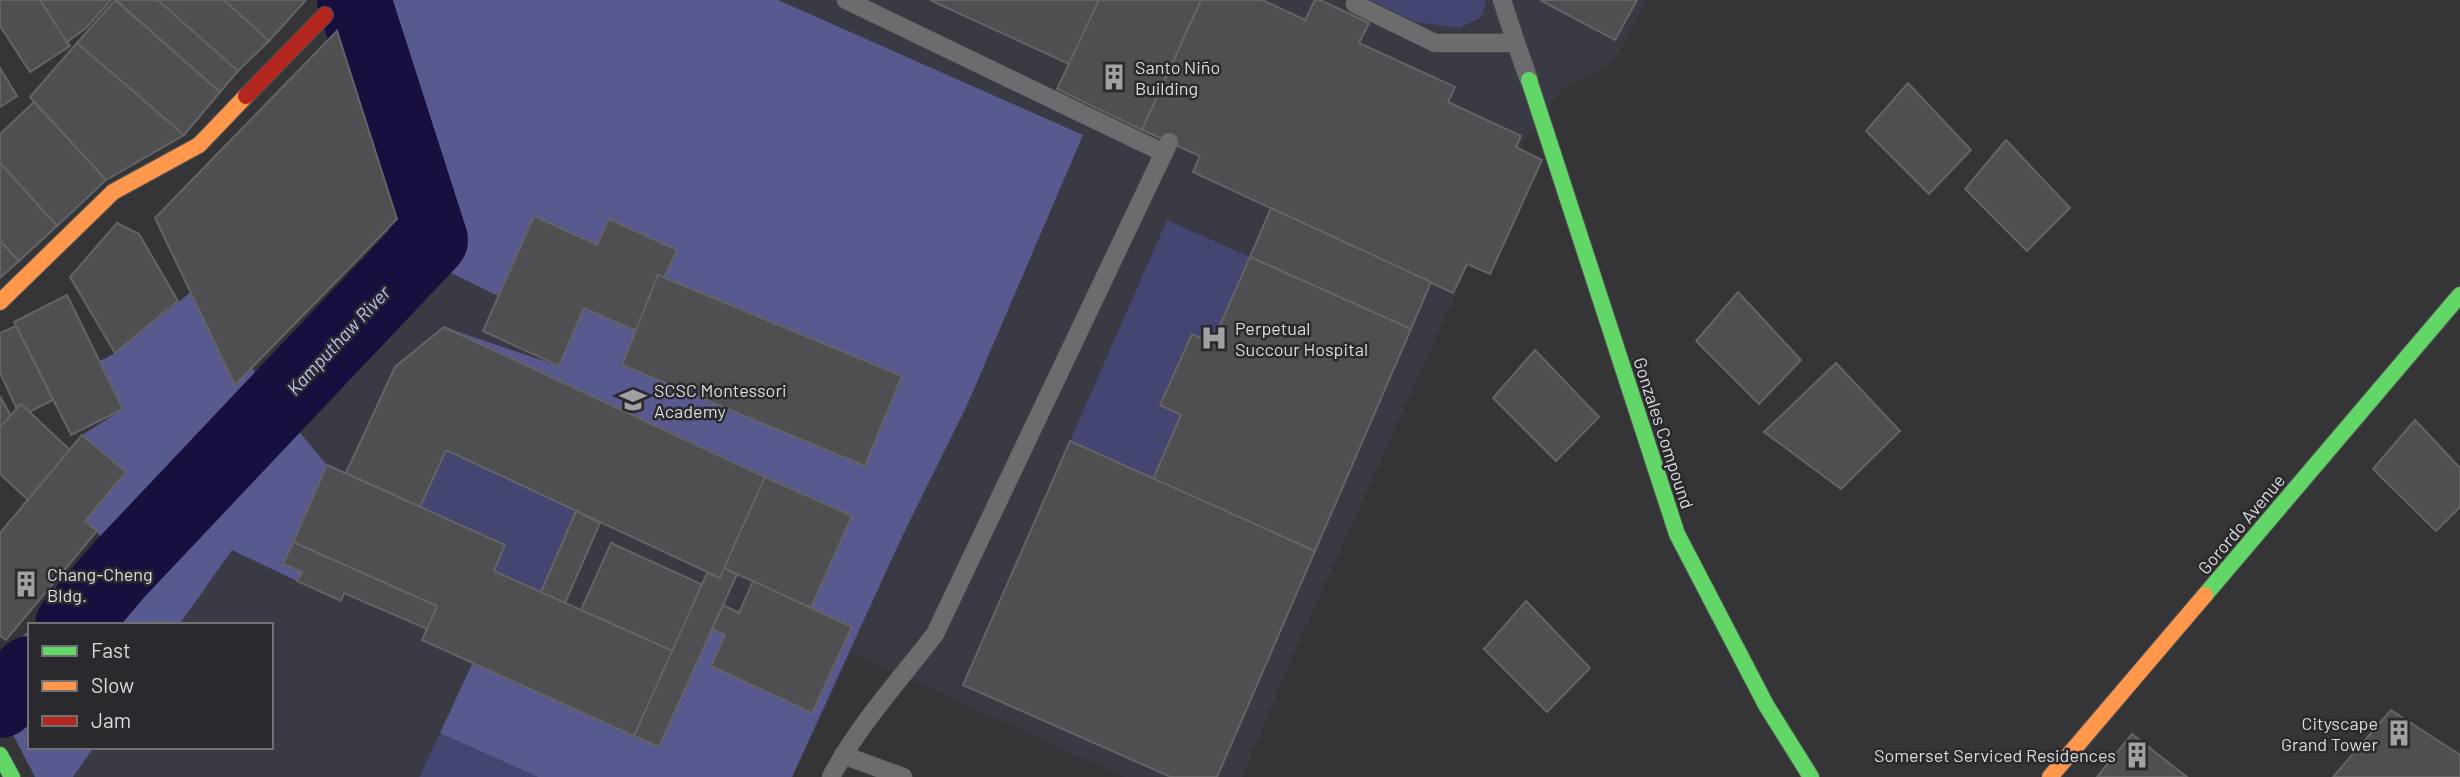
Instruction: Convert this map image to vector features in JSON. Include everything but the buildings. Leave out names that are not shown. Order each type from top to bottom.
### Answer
[{"type":"street","points":[[0,302],[113,192],[199,145],[325,15]]},
{"type":"street","name":"Gonzales Compound","points":[[1529,80],[1677,534],[1766,705],[1811,777]]},
{"type":"street","name":"Gorordo Avenue","points":[[2050,777],[2460,295]]},
{"type":"street","points":[[2,758],[12,777]]},
{"type":"lane","points":[[831,777],[882,698],[935,634],[1167,148],[846,0]]},
{"type":"lane","points":[[1502,0],[1529,80]]},
{"type":"lane","points":[[1355,4],[1435,43],[1516,43]]},
{"type":"lane","points":[[843,755],[903,777]]},
{"type":"shaded area","points":[[342,0],[1648,0],[1613,62],[1564,88],[1526,138],[1298,644],[1242,777],[1124,777],[852,653],[793,777],[47,777],[35,749],[273,749],[273,623],[104,623],[425,260]]},
{"type":"shaded area","points":[[342,0],[778,0],[1083,135],[968,403],[901,539],[792,777],[538,777],[440,733],[473,662],[712,629],[725,635],[712,666],[812,713],[852,627],[811,608],[851,516],[444,327],[559,366],[584,308],[636,331],[622,365],[865,466],[901,376],[664,278],[677,250],[609,219],[597,245],[534,217],[498,296],[425,260]]},
{"type":"shaded area","points":[[1370,0],[1486,1],[1482,17],[1459,28],[1415,22]]},
{"type":"shaded area","points":[[1167,220],[1250,257],[1212,343],[1191,334],[1160,405],[1181,415],[1153,479],[1070,441]]},
{"type":"shaded area","points":[[191,292],[252,367],[262,387],[327,465],[283,563],[302,572],[297,581],[232,550],[180,623],[36,623],[107,549],[97,531],[85,521],[126,472],[82,435],[123,409],[100,361],[115,353]]},
{"type":"shaded area","points":[[446,450],[576,511],[541,592],[494,571],[505,545],[420,507]]},
{"type":"shaded area","points":[[28,631],[28,749],[93,749],[73,777],[35,777],[0,710],[0,660]]},
{"type":"shaded area","points":[[440,733],[538,777],[419,777]]},
{"type":"waterway","name":"Kamputhaw River","points":[[74,623],[119,570],[431,240],[354,0]]},
{"type":"waterway","name":"Kamputhaw River","points":[[0,701],[28,675]]},
{"type":"traffic: fast","points":[[1529,80],[1677,534],[1766,705],[1811,777]]},
{"type":"traffic: fast","points":[[2205,595],[2460,295]]},
{"type":"traffic: fast","points":[[0,755],[12,777]]},
{"type":"traffic: slow","points":[[0,302],[113,192],[199,145],[246,96]]},
{"type":"traffic: slow","points":[[2050,777],[2205,595]]},
{"type":"traffic: jam","points":[[246,96],[325,15]]},
{"type":"place","name":"Santo Niño Building","points":[[1114,77]]},
{"type":"place","name":"Perpetual Succour Hospital","points":[[1214,338]]},
{"type":"place","name":"SCSC Montessori Academy","points":[[633,400]]},
{"type":"place","name":"Chang-Cheng Bldg.","points":[[26,584]]},
{"type":"place","name":"Cityscape Grand Tower","points":[[2399,733]]},
{"type":"place","name":"Somerset Serviced Residences","points":[[2137,755]]}]
